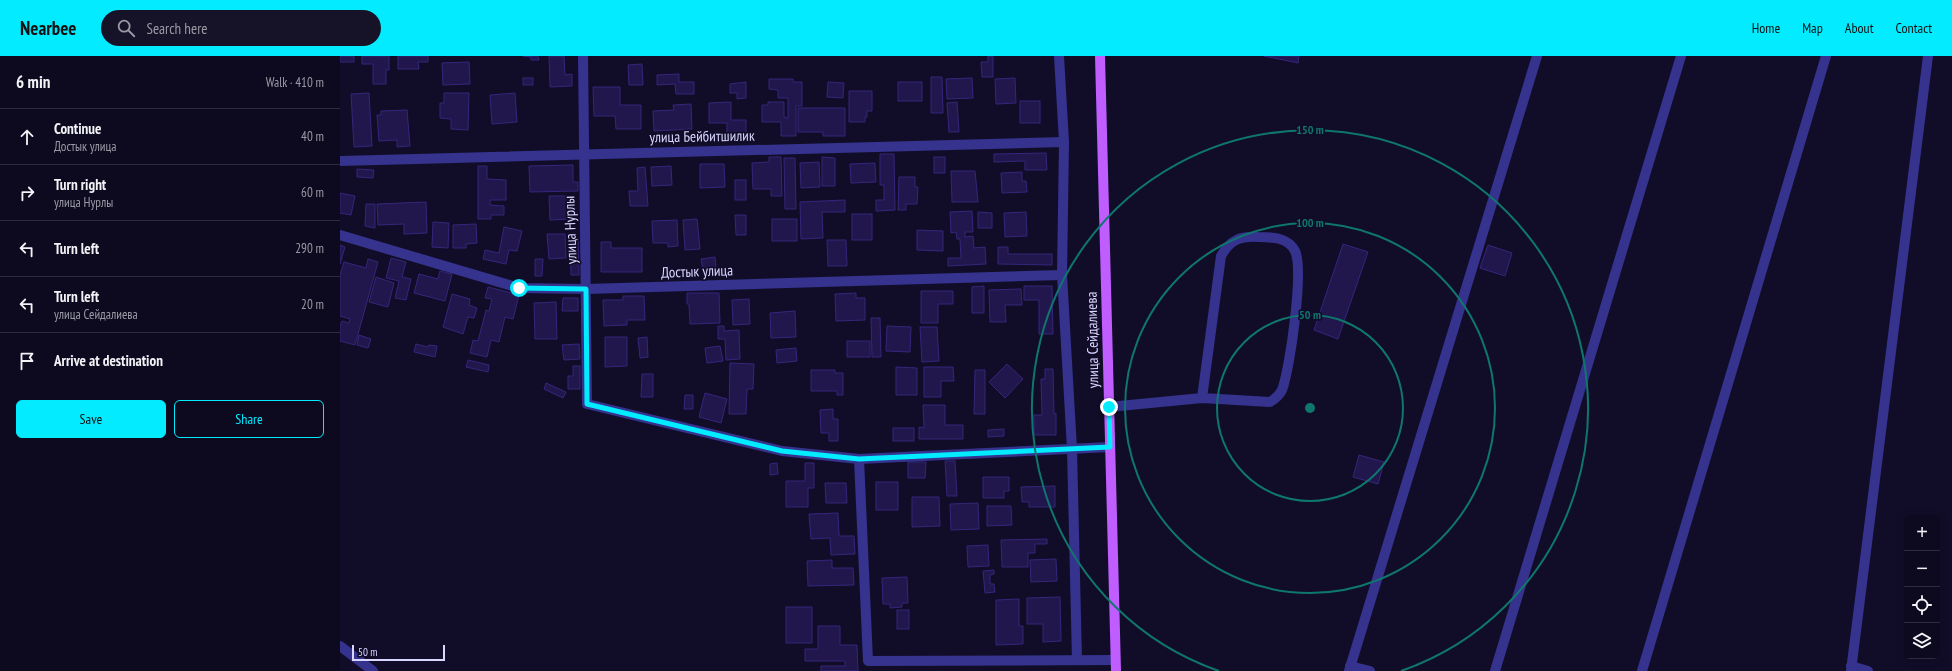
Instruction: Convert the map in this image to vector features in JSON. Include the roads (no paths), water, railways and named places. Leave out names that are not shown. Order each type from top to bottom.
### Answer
[{"type":"main road","name":"улица Сейдалиева","points":[[1100,56],[1116,671]]},
{"type":"street","name":"улица Нурлы","points":[[583,56],[587,404],[782,451],[859,459]]},
{"type":"street","points":[[1059,56],[1064,142],[1062,275],[1072,449],[1077,660]]},
{"type":"street","points":[[1370,671],[1350,669],[1537,56]]},
{"type":"street","points":[[1495,671],[1681,56]]},
{"type":"street","points":[[1642,671],[1826,56]]},
{"type":"street","points":[[1868,671],[1851,669],[1928,56]]},
{"type":"street","name":"улица Бейбитшилик","points":[[340,161],[1064,142]]},
{"type":"street","name":"Достык улица","points":[[340,235],[519,288],[586,289],[1062,275]]},
{"type":"street","points":[[1109,407],[1202,398],[1270,402],[1276,398],[1282,390],[1287,370],[1297,290],[1298,266],[1295,251],[1288,243],[1277,237],[1246,236],[1234,240],[1226,247],[1220,256],[1202,398]]},
{"type":"street","points":[[1110,447],[859,459],[868,661],[1115,660]]},
{"type":"street","points":[[340,646],[373,671]]}]
